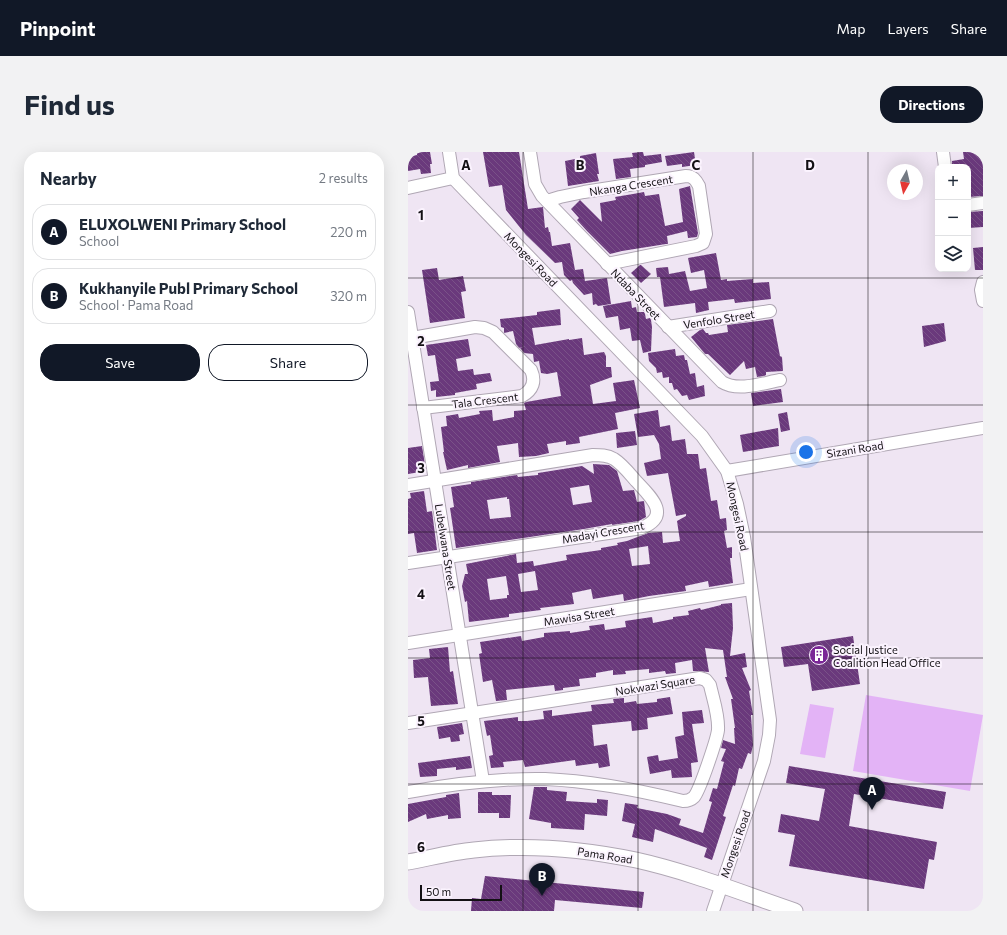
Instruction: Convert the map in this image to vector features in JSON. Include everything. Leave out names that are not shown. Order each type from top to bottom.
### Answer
[{"type":"street","points":[[408,188],[453,178],[448,152]]},
{"type":"street","name":"Ndaba Street","points":[[530,152],[537,190],[547,202],[722,382],[727,385],[739,387],[780,380]]},
{"type":"street","points":[[943,152],[945,164]]},
{"type":"street","name":"Nkanga Crescent","points":[[547,202],[560,197],[584,192],[670,178],[690,176],[695,179],[699,186],[706,234],[703,243],[696,246],[607,264]]},
{"type":"street","name":"Mongesi Road","points":[[453,178],[702,436],[728,471],[741,524],[769,706],[769,735],[764,761],[713,911]]},
{"type":"street","points":[[971,205],[983,203]]},
{"type":"street","points":[[983,282],[981,290],[983,301]]},
{"type":"street","name":"Venfolo Street","points":[[668,327],[770,311]]},
{"type":"street","name":"Lubelwana Street","points":[[408,312],[483,781]]},
{"type":"street","name":"Tala Crescent","points":[[412,338],[475,327],[484,328],[493,332],[531,370],[534,377],[531,389],[522,396],[423,408]]},
{"type":"street","name":"Sizani Road","points":[[728,471],[983,428]]},
{"type":"street","name":"Madayi Crescent","points":[[408,485],[593,455],[604,455],[613,458],[622,466],[651,497],[656,505],[657,513],[655,519],[650,524],[642,528],[408,563]]},
{"type":"street","name":"Mawisa Street","points":[[408,643],[751,589]]},
{"type":"street","name":"Nokwazi Square","points":[[408,723],[700,678],[706,680],[710,685],[718,723],[716,738],[699,788],[695,796],[690,800],[683,801],[583,782],[544,779],[483,781],[408,792]]},
{"type":"street","name":"Pama Road","points":[[408,862],[473,850],[530,848],[571,850],[636,860],[722,885],[795,911]]},
{"type":"shaded area","points":[[866,695],[983,715],[970,791],[853,771]]},
{"type":"shaded area","points":[[810,704],[834,708],[825,758],[800,754]]},
{"type":"building","points":[[417,152],[430,152],[432,164],[430,164],[431,173],[421,174],[420,169],[408,171],[408,157],[417,155]]},
{"type":"building","points":[[483,152],[519,152],[528,209],[543,207],[545,228],[548,227],[550,232],[552,246],[570,243],[575,270],[583,269],[585,281],[607,278],[611,304],[598,306],[596,304],[593,305],[592,293],[584,295],[572,280],[570,281],[564,275],[562,262],[555,263],[526,235],[506,210],[502,185],[489,187]]},
{"type":"building","points":[[643,152],[644,156],[661,154],[662,162],[645,165],[645,167],[630,169],[631,177],[616,179],[613,159],[633,157],[632,153]]},
{"type":"building","points":[[694,152],[696,165],[682,167],[682,164],[667,166],[665,156]]},
{"type":"building","points":[[963,152],[983,152],[983,196],[971,197],[971,164],[952,164],[952,161],[964,159]]},
{"type":"building","points":[[596,153],[599,174],[597,174],[599,181],[568,186],[565,161]]},
{"type":"building","points":[[690,186],[698,233],[697,237],[688,238],[687,231],[667,236],[668,244],[610,254],[577,220],[579,218],[571,209],[580,200],[602,222],[600,203],[616,200],[615,197],[644,192],[645,196],[659,194],[665,226],[683,222],[679,189]]},
{"type":"building","points":[[983,211],[983,227],[971,228],[971,212]]},
{"type":"building","points":[[983,247],[983,270],[975,270],[973,248]]},
{"type":"building","points":[[716,253],[721,280],[753,279],[753,283],[769,282],[771,299],[735,303],[734,299],[708,302],[709,310],[696,313],[695,303],[664,307],[660,277],[657,277],[656,268],[668,267],[669,274],[685,271],[690,291],[707,288],[704,270],[691,273],[688,258]]},
{"type":"building","points":[[640,265],[651,274],[641,283],[631,273]]},
{"type":"building","points":[[437,268],[439,280],[463,276],[466,291],[461,292],[465,318],[430,323],[422,270]]},
{"type":"building","points":[[631,301],[632,308],[636,307],[637,312],[644,312],[646,319],[650,318],[651,320],[651,351],[643,353],[640,340],[632,341],[630,328],[620,330],[618,316],[606,318],[603,306]]},
{"type":"building","points":[[560,309],[561,325],[532,328],[535,345],[582,338],[584,355],[604,352],[606,356],[606,367],[611,367],[612,377],[590,385],[593,404],[616,401],[613,383],[634,380],[640,408],[615,413],[618,429],[579,437],[580,443],[566,445],[566,441],[547,444],[549,453],[536,456],[519,457],[518,443],[497,446],[500,462],[468,468],[468,465],[447,470],[443,452],[441,427],[447,426],[446,416],[458,414],[459,418],[480,414],[479,411],[492,410],[493,421],[514,417],[514,411],[526,410],[524,403],[526,402],[561,396],[557,372],[547,374],[541,373],[539,361],[534,362],[533,354],[524,353],[520,348],[526,346],[519,348],[516,344],[513,331],[504,333],[504,328],[501,327],[500,319],[537,315],[537,312]]},
{"type":"building","points":[[773,319],[780,356],[782,357],[783,371],[766,372],[766,375],[764,376],[757,377],[755,367],[746,369],[744,361],[730,375],[708,354],[705,354],[691,337],[703,329],[709,335],[728,332],[727,325]]},
{"type":"building","points":[[944,323],[946,341],[924,347],[922,326]]},
{"type":"building","points":[[468,339],[471,356],[456,359],[458,371],[473,369],[474,375],[490,373],[492,381],[476,384],[477,389],[455,393],[455,395],[436,397],[436,390],[431,391],[430,382],[439,381],[435,355],[428,356],[426,345]]},
{"type":"building","points":[[675,349],[676,356],[684,355],[685,360],[687,360],[690,374],[695,373],[697,387],[704,385],[705,396],[689,400],[687,395],[682,396],[677,389],[674,390],[672,383],[669,383],[669,377],[663,378],[662,372],[657,373],[656,368],[649,361],[648,353]]},
{"type":"building","points":[[781,389],[783,402],[753,406],[751,393]]},
{"type":"building","points":[[658,410],[660,427],[670,425],[672,441],[685,439],[687,454],[698,454],[700,469],[706,468],[711,501],[717,500],[720,519],[726,518],[727,530],[724,531],[727,548],[732,547],[732,558],[730,558],[733,583],[709,587],[708,581],[685,586],[686,591],[624,601],[623,594],[593,599],[591,589],[572,593],[574,604],[540,608],[541,610],[509,614],[509,617],[469,622],[467,601],[465,602],[462,586],[465,574],[468,574],[466,564],[516,554],[517,563],[533,561],[534,566],[567,560],[566,555],[601,550],[601,548],[618,545],[617,543],[648,533],[662,532],[663,543],[680,541],[677,521],[686,516],[686,514],[676,516],[668,473],[647,476],[644,463],[661,459],[659,444],[654,435],[638,437],[634,414]],"holes":[[[648,546],[650,564],[632,566],[629,549]],[[535,571],[538,590],[521,592],[518,574]],[[506,576],[509,595],[507,595],[507,598],[490,600],[487,579]]]},
{"type":"building","points":[[787,412],[790,430],[781,432],[778,414]]},
{"type":"building","points":[[778,428],[779,446],[743,452],[740,435]]},
{"type":"building","points":[[635,431],[637,445],[617,448],[616,433]]},
{"type":"building","points":[[422,446],[426,471],[408,474],[408,448]]},
{"type":"building","points":[[593,464],[609,465],[617,471],[623,491],[634,490],[637,502],[644,501],[646,517],[639,521],[456,548],[450,508],[454,507],[451,487],[471,484],[471,482],[517,475],[518,477],[538,475],[538,473],[582,466],[594,474]],"holes":[[[589,485],[592,502],[573,505],[570,488]],[[507,497],[507,499],[509,499],[511,517],[490,519],[487,500]]]},
{"type":"building","points":[[424,491],[427,512],[432,511],[437,550],[417,553],[414,533],[408,534],[408,499],[411,498],[410,493]]},
{"type":"building","points":[[732,603],[733,628],[730,656],[745,653],[747,667],[742,668],[751,690],[749,691],[753,715],[751,715],[753,745],[751,754],[748,753],[742,769],[739,768],[735,786],[733,785],[723,816],[726,817],[712,860],[704,857],[707,848],[655,829],[653,842],[632,837],[635,824],[622,821],[625,803],[638,805],[637,808],[667,814],[681,819],[679,825],[703,833],[712,802],[709,801],[713,788],[717,789],[724,762],[721,761],[726,749],[721,748],[723,740],[735,744],[735,728],[731,699],[733,699],[725,677],[727,677],[723,650],[705,648],[709,672],[693,671],[692,660],[675,663],[676,673],[666,674],[665,671],[649,673],[649,669],[625,671],[626,674],[613,675],[613,670],[596,673],[596,677],[579,679],[580,686],[563,688],[563,690],[555,691],[554,685],[506,690],[507,700],[496,701],[492,680],[483,682],[479,654],[482,653],[480,642],[521,636],[522,641],[544,637],[544,633],[570,631],[570,633],[590,630],[589,626],[604,624],[605,630],[626,627],[625,621],[652,617],[653,623],[673,619],[673,617],[689,615],[688,611],[700,608],[701,610],[721,604]]},
{"type":"building","name":"Social Justice Coalition Head Office","points":[[853,636],[860,684],[812,691],[808,664],[784,667],[781,647]]},
{"type":"building","points":[[448,647],[450,672],[453,671],[458,704],[431,706],[428,677],[414,678],[413,660],[430,658],[429,649]]},
{"type":"building","points":[[670,697],[673,714],[647,718],[648,729],[632,731],[631,721],[592,725],[594,746],[607,744],[610,766],[599,768],[598,763],[576,766],[575,760],[525,767],[523,760],[503,762],[504,767],[491,768],[489,756],[493,755],[490,735],[487,736],[484,721],[518,717],[518,721],[544,719],[543,711],[552,710],[552,716],[592,711],[591,705],[614,703],[613,699],[624,698],[624,703],[636,701],[637,704],[657,702],[657,699]]},
{"type":"building","points":[[702,710],[704,723],[692,724],[698,762],[691,763],[692,777],[672,778],[671,770],[650,774],[647,757],[658,755],[659,761],[678,758],[675,737],[684,735],[682,712]]},
{"type":"building","points":[[462,723],[464,734],[459,735],[460,741],[451,742],[450,737],[439,739],[437,727]]},
{"type":"building","points":[[470,756],[472,768],[456,770],[456,767],[437,769],[437,776],[420,777],[418,763]]},
{"type":"building","points":[[789,766],[946,792],[943,809],[854,794],[849,826],[937,842],[934,860],[929,859],[924,889],[789,866],[795,835],[778,832],[781,814],[819,821],[825,789],[786,783]]},
{"type":"building","points":[[534,787],[547,787],[547,790],[567,792],[566,801],[597,803],[597,799],[608,800],[607,816],[585,814],[584,830],[551,828],[551,823],[529,819]]},
{"type":"building","points":[[478,792],[492,792],[492,795],[511,795],[510,818],[499,818],[499,813],[478,813]]},
{"type":"building","points":[[459,793],[461,818],[448,819],[448,815],[427,819],[426,814],[408,822],[408,804]]},
{"type":"building","points":[[485,876],[644,892],[642,908],[555,900],[554,911],[471,911],[472,898],[481,899]]},
{"type":"place","name":"Social Justice Coalition Head Office","points":[[819,655]]},
{"type":"place","name":"ELUXOLWENI Primary School","points":[[872,810]]},
{"type":"place","name":"Kukhanyile Publ Primary School","points":[[542,896]]}]
